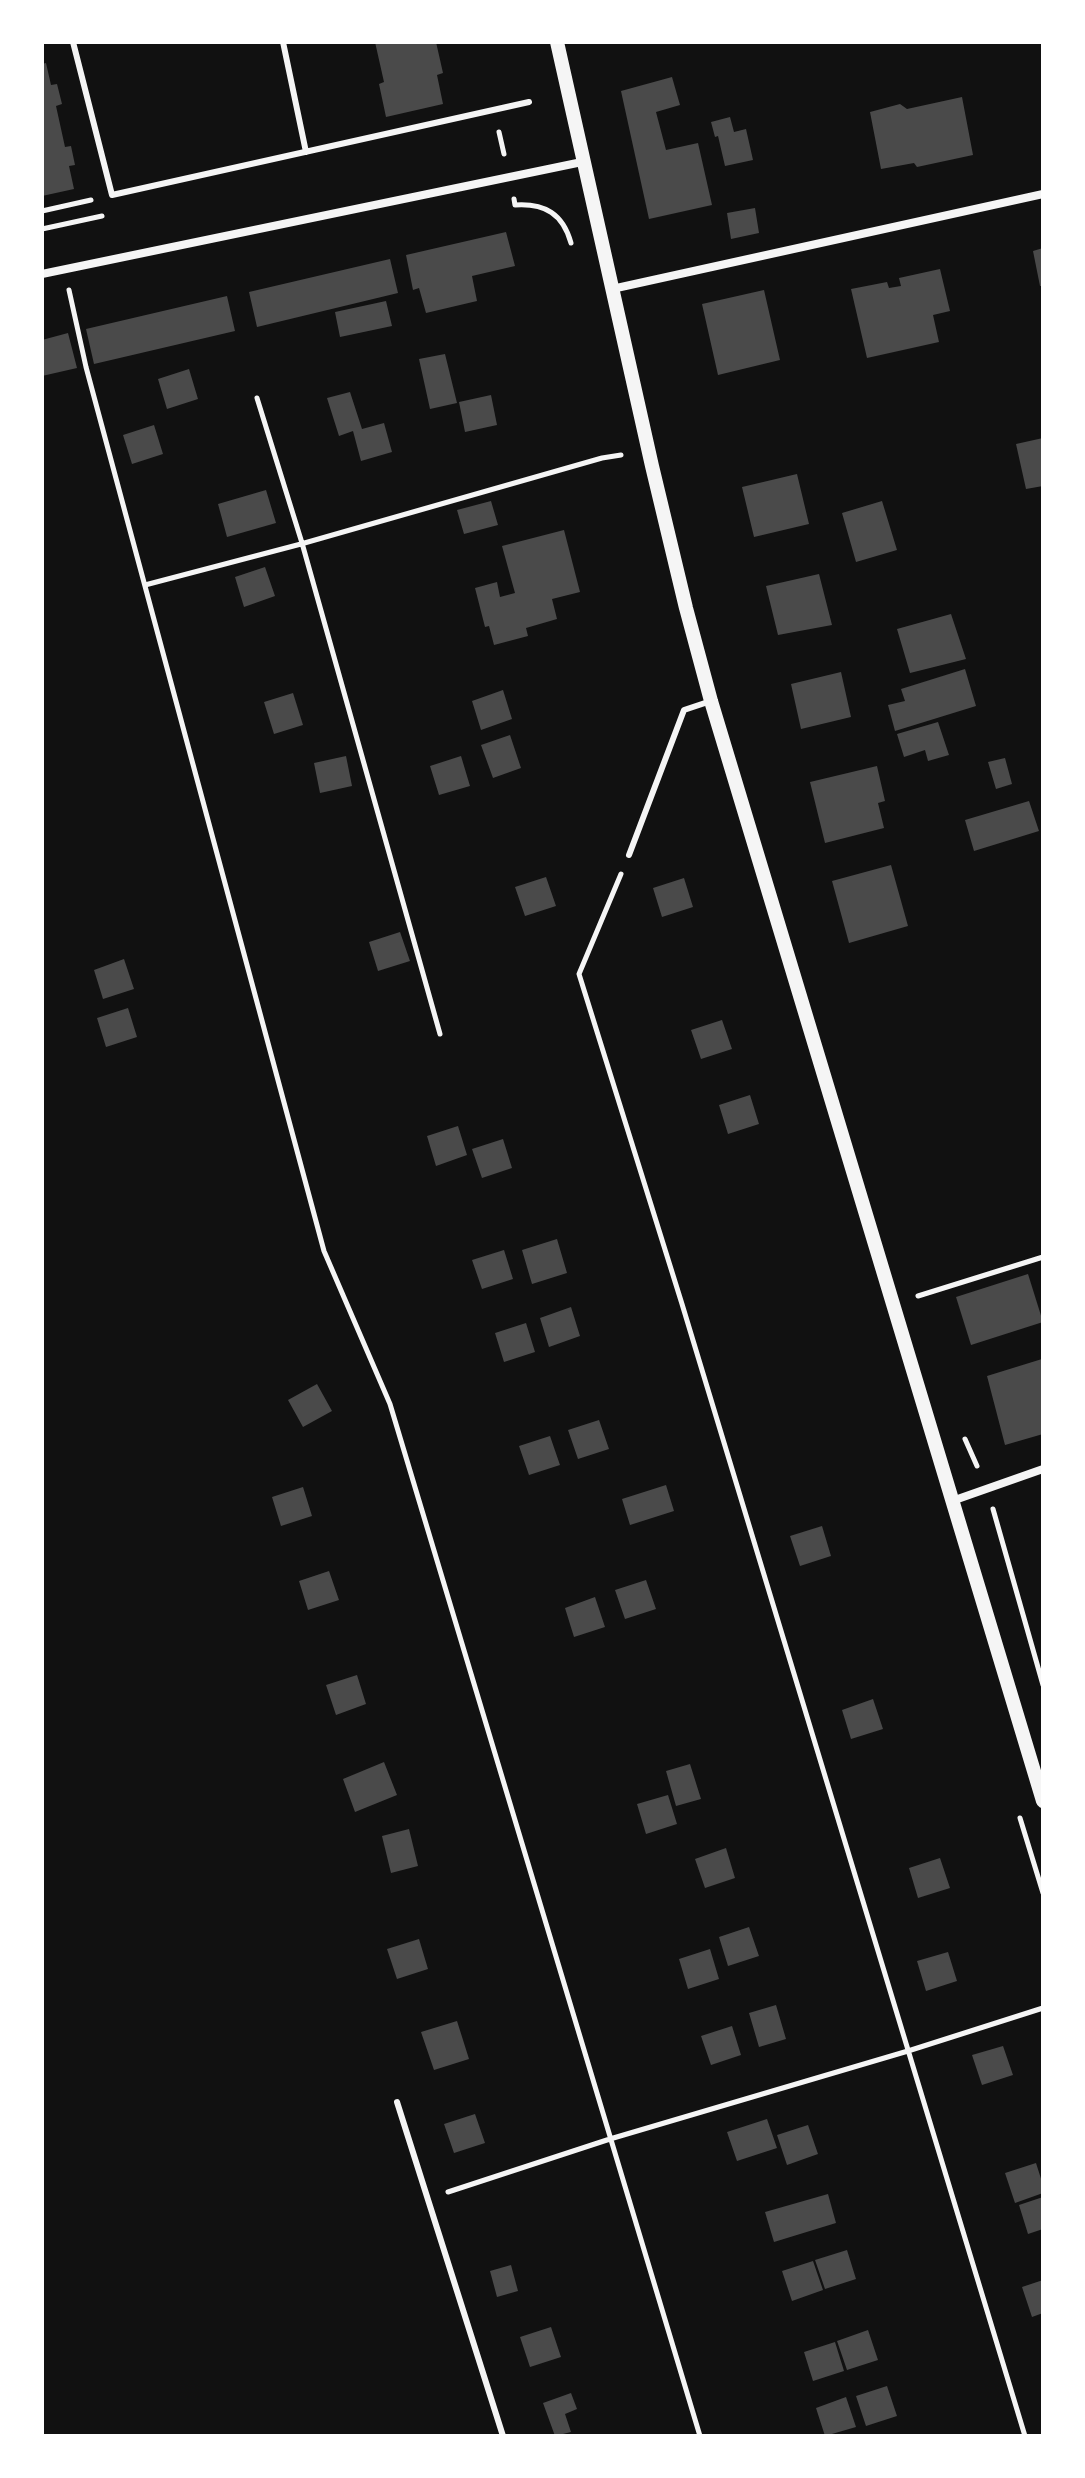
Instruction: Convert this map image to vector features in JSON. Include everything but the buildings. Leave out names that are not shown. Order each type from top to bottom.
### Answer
[{"type":"street","points":[[557,42],[686,608],[711,701],[1043,1801]]},
{"type":"street","points":[[42,274],[582,162]]},
{"type":"street","points":[[612,289],[1043,194]]},
{"type":"street","points":[[951,1502],[1043,1469]]},
{"type":"lane","points":[[73,42],[112,195],[529,102]]},
{"type":"lane","points":[[283,42],[306,152]]},
{"type":"lane","points":[[629,855],[684,710],[711,701]]},
{"type":"lane","points":[[397,2102],[503,2436]]},
{"type":"path","points":[[487,131],[498,128],[505,160]]},
{"type":"path","points":[[42,211],[112,195]]},
{"type":"path","points":[[65,269],[86,367],[324,1251],[390,1404],[700,2436]]},
{"type":"path","points":[[257,398],[302,543],[440,1034]]},
{"type":"path","points":[[145,585],[621,455]]},
{"type":"path","points":[[629,855],[579,974],[1025,2436]]},
{"type":"path","points":[[917,1297],[1043,1257]]},
{"type":"path","points":[[965,1438],[987,1489],[1043,1685]]},
{"type":"path","points":[[428,2199],[610,2139],[1043,2008]]}]
